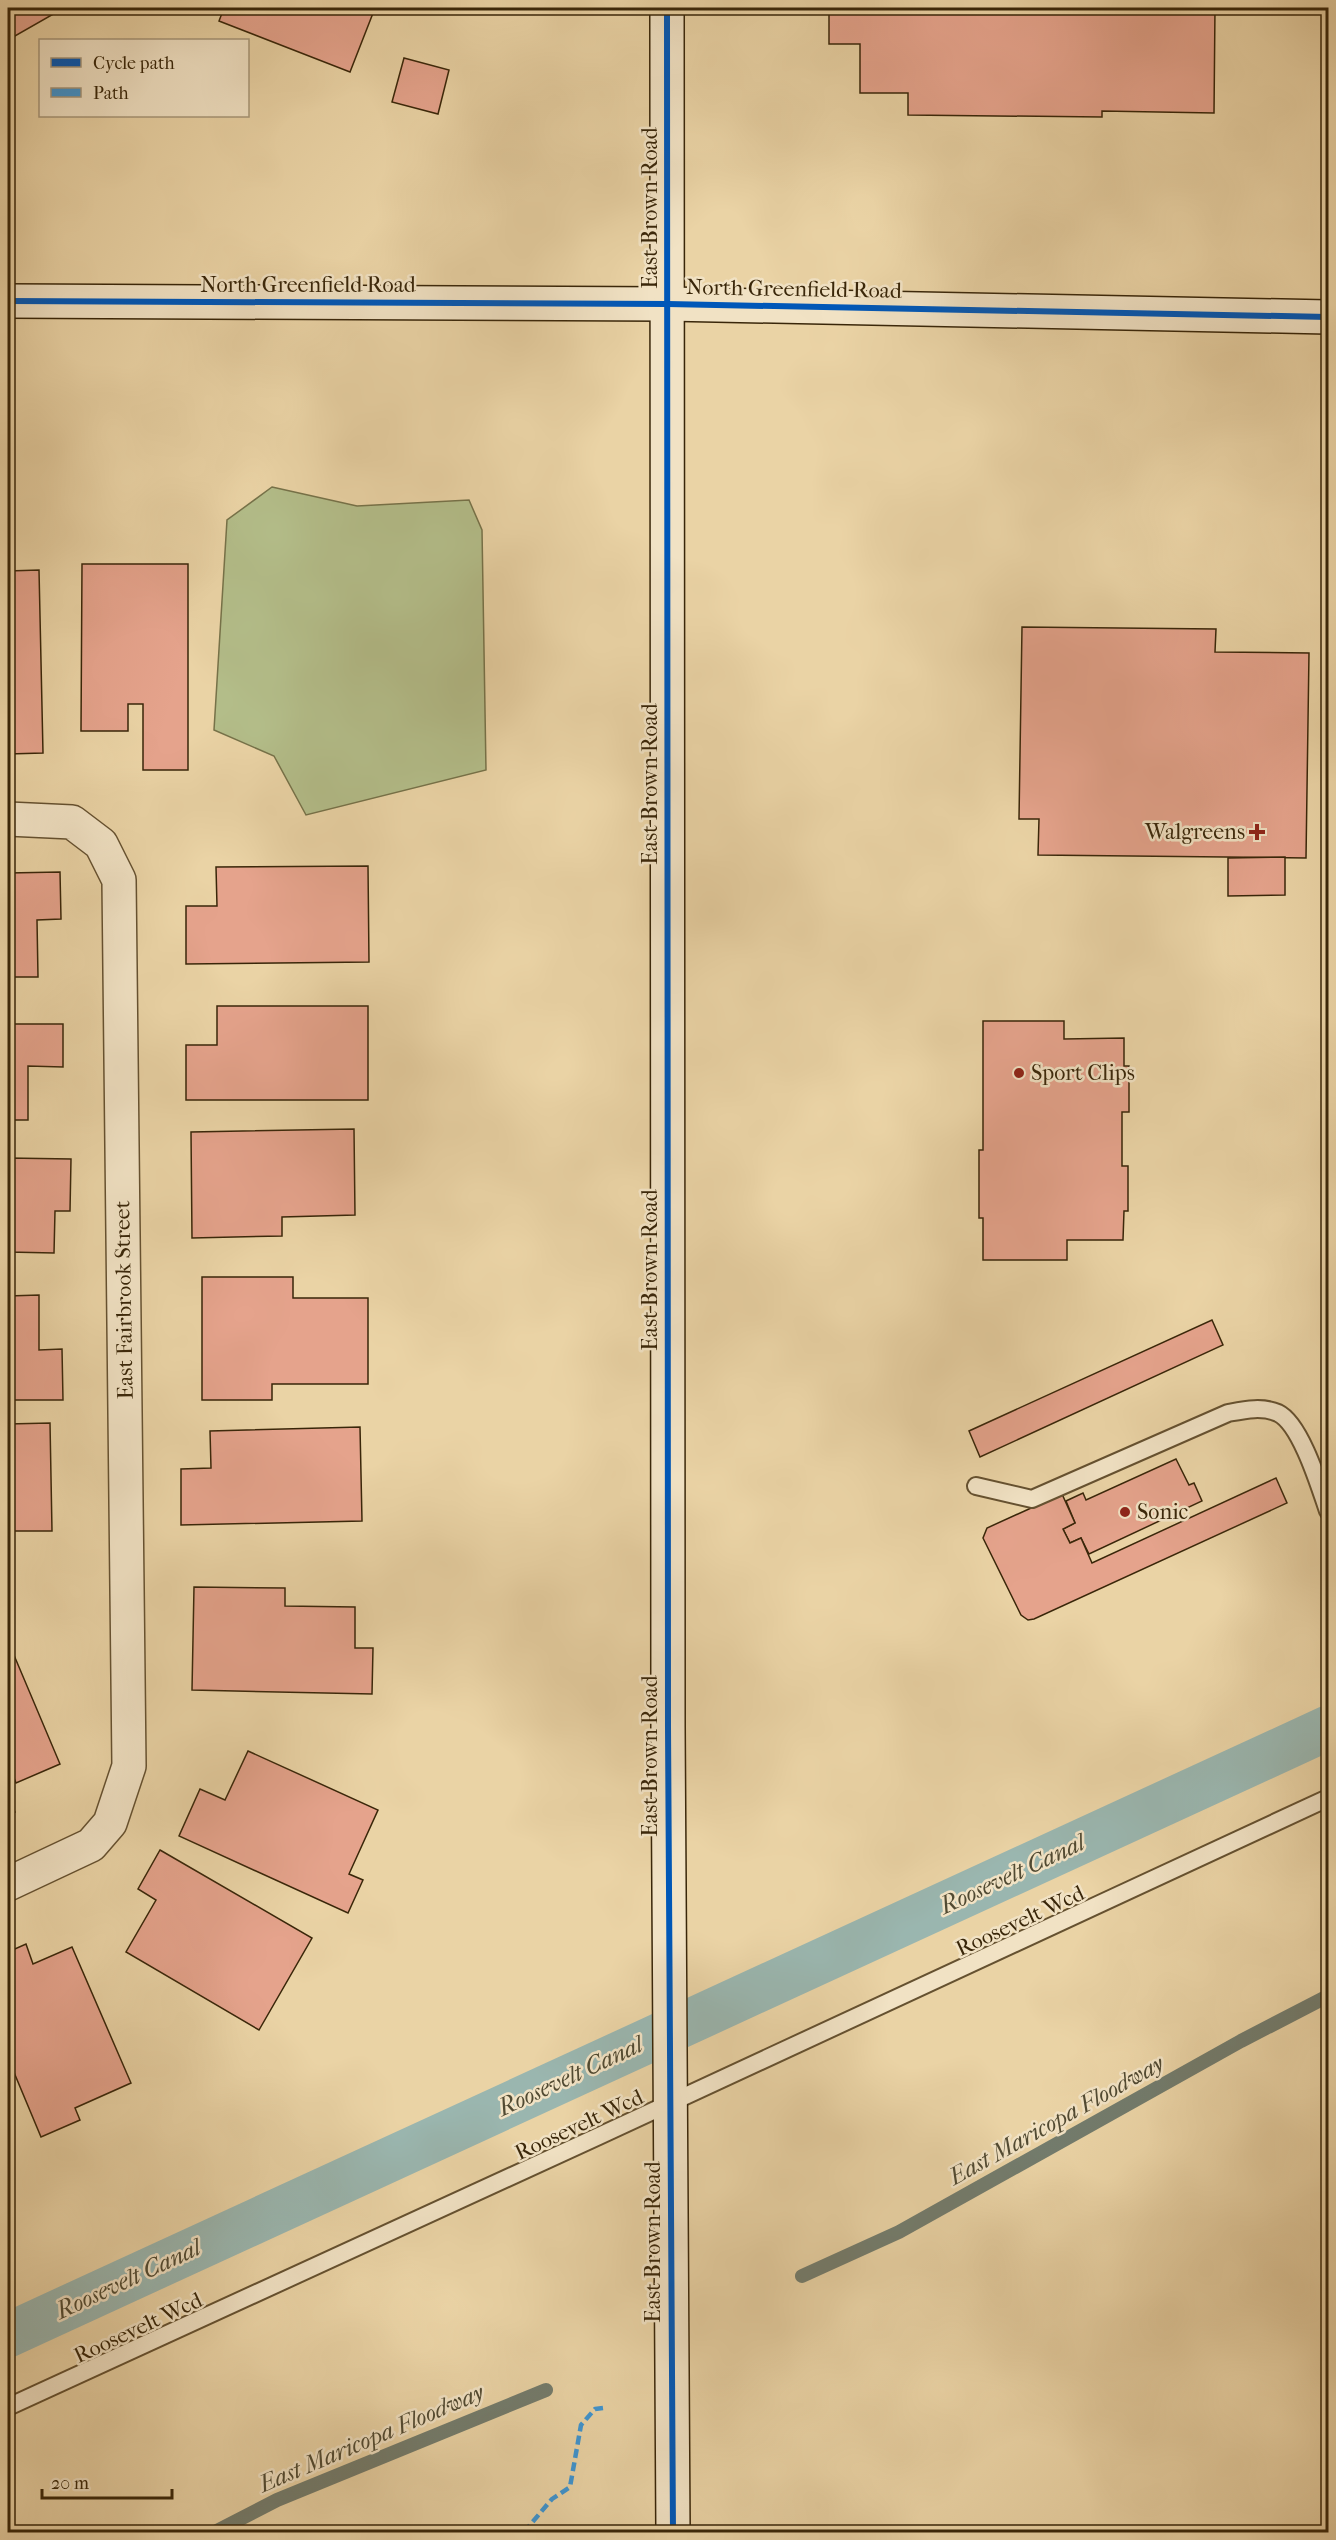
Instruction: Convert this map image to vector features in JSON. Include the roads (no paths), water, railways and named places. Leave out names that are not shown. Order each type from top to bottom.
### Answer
[{"type":"main road","name":"East Brown Road","points":[[668,8],[668,2001],[673,2532]]},
{"type":"main road","name":"North Greenfield Road","points":[[8,301],[668,304],[1329,317]]},
{"type":"main road","name":"East Fairbrook Street","points":[[8,819],[72,822],[101,844],[119,880],[129,1766],[110,1823],[91,1845],[8,1884]]},
{"type":"lane","points":[[976,1486],[1032,1499],[1228,1413],[1262,1408],[1280,1414],[1303,1444],[1329,1512]]},
{"type":"lane","name":"Roosevelt Wcd","points":[[8,2407],[1329,1797]]},
{"type":"waterway","name":"Roosevelt Canal","points":[[8,2335],[1328,1728]]},
{"type":"waterway","name":"East Maricopa Floodway","points":[[802,2276],[899,2232],[1241,2041],[1328,1996]]},
{"type":"waterway","name":"East Maricopa Floodway","points":[[215,2532],[277,2500],[546,2390]]},
{"type":"place","name":"Walgreens","points":[[1257,832]]},
{"type":"place","name":"Sport Clips","points":[[1019,1073]]},
{"type":"place","name":"Sonic","points":[[1125,1512]]}]
